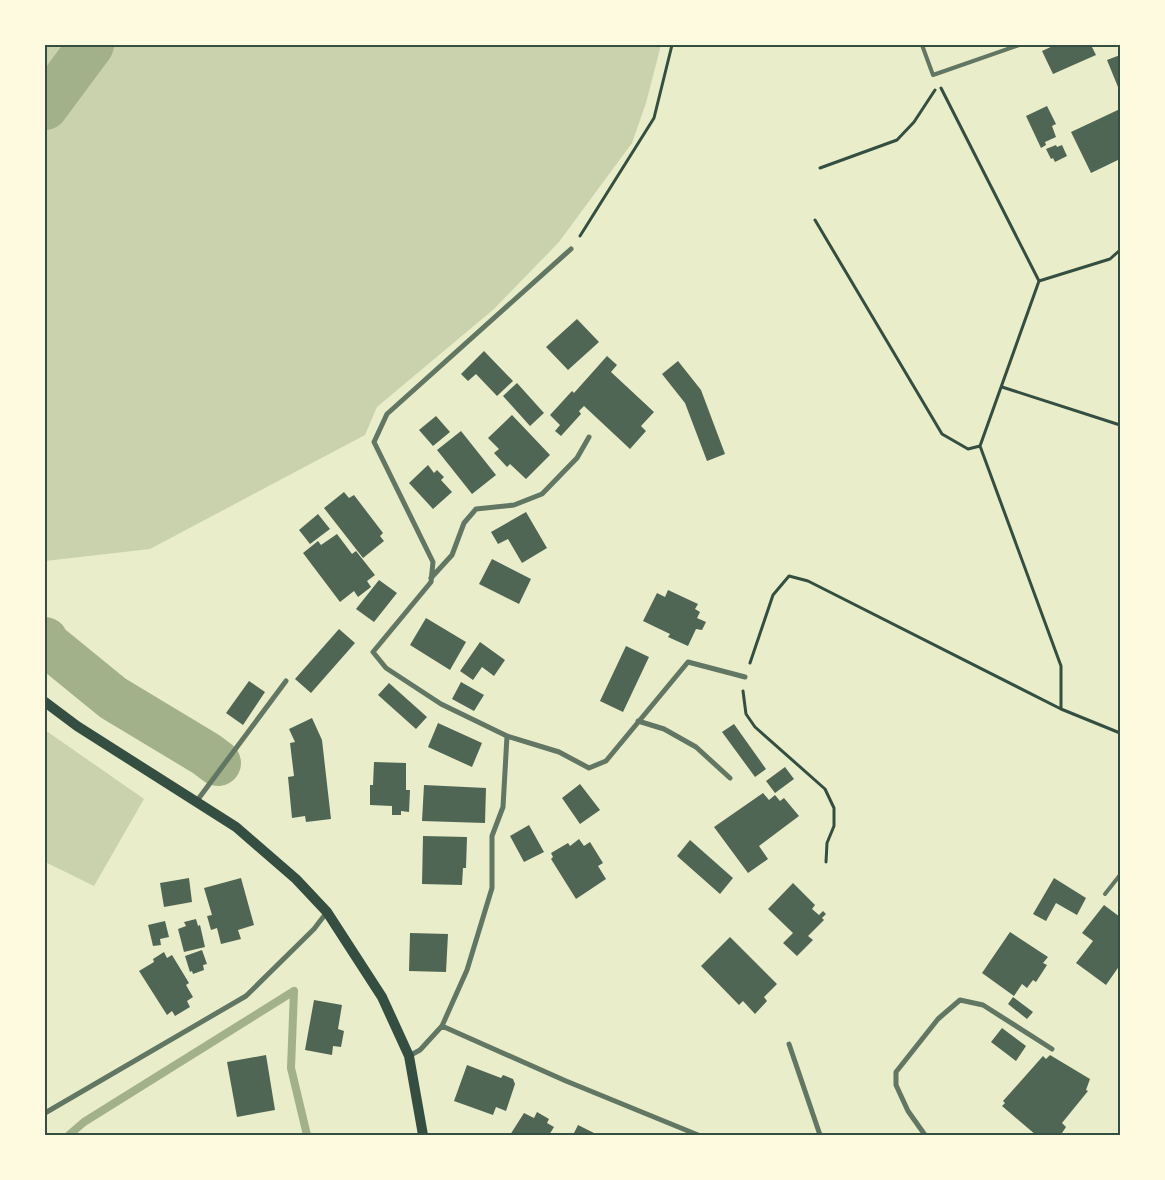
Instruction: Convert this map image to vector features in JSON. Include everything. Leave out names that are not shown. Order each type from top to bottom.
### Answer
[{"type":"main road","points":[[45,702],[77,726],[236,827],[296,879],[326,912],[382,998],[409,1056],[423,1135]]},
{"type":"street","points":[[571,249],[387,414],[374,442],[433,562],[431,582],[373,652],[386,668],[441,704],[506,736],[559,752],[589,768],[606,761],[688,662],[745,677]]},
{"type":"street","points":[[431,578],[452,556],[464,524],[476,509],[514,505],[542,494],[577,458],[589,437]]},
{"type":"street","points":[[196,802],[286,681]]},
{"type":"street","points":[[638,721],[664,728],[696,747],[730,778]]},
{"type":"street","points":[[409,1056],[420,1050],[442,1026],[467,970],[492,888],[492,836],[503,807],[506,736]]},
{"type":"street","points":[[45,1113],[246,996],[314,929],[326,912]]},
{"type":"street","points":[[925,1135],[908,1111],[896,1085],[896,1072],[938,1019],[960,1000],[983,1005],[1052,1050]]},
{"type":"street","points":[[442,1026],[566,1081],[698,1135]]},
{"type":"street","points":[[789,1044],[820,1135]]},
{"type":"lane","points":[[922,45],[933,75],[1019,45]]},
{"type":"lane","points":[[1105,894],[1120,875]]},
{"type":"path","points":[[571,249],[654,118],[672,45]]},
{"type":"path","points":[[820,168],[897,140],[914,122],[938,84],[946,94],[1039,281],[980,446],[1061,666],[1061,709]]},
{"type":"path","points":[[815,220],[942,434],[968,449],[980,446]]},
{"type":"path","points":[[1039,281],[1110,259],[1120,250]]},
{"type":"path","points":[[1002,387],[1120,425]]},
{"type":"path","points":[[826,862],[827,844],[834,826],[834,808],[824,789],[755,727],[746,714],[743,693],[745,677],[773,595],[789,576],[808,581],[1061,709],[1120,733]]},
{"type":"green space","points":[[45,45],[661,45],[646,103],[632,143],[559,242],[494,309],[377,407],[365,435],[150,549],[45,561]]},
{"type":"green space","points":[[45,730],[144,799],[94,886],[45,862]]},
{"type":"building","points":[[1055,45],[1091,45],[1096,55],[1053,74],[1042,51]]},
{"type":"building","points":[[1120,55],[1120,92],[1107,60]]},
{"type":"building","points":[[1047,106],[1056,124],[1052,126],[1056,137],[1045,142],[1046,145],[1041,148],[1026,116]]},
{"type":"building","points":[[1120,109],[1120,159],[1091,173],[1071,132]]},
{"type":"building","points":[[1056,145],[1057,147],[1062,145],[1067,156],[1055,162],[1053,158],[1051,159],[1046,149]]},
{"type":"building","points":[[577,319],[599,342],[568,370],[546,347]]},
{"type":"building","points":[[484,351],[513,381],[497,396],[476,374],[468,381],[461,374]]},
{"type":"building","points":[[607,356],[617,365],[611,372],[654,412],[641,426],[646,431],[630,449],[584,406],[579,411],[581,414],[561,436],[555,431],[560,425],[550,415],[572,391],[574,393]]},
{"type":"building","points":[[678,361],[701,390],[725,454],[707,461],[685,403],[662,374]]},
{"type":"building","points":[[517,383],[544,413],[530,426],[503,396]]},
{"type":"building","points":[[512,415],[550,455],[526,479],[510,464],[507,467],[494,453],[499,449],[488,438]]},
{"type":"building","points":[[436,416],[450,432],[433,446],[419,430]]},
{"type":"building","points":[[461,431],[496,475],[472,494],[437,450]]},
{"type":"building","points":[[428,465],[434,473],[437,470],[444,477],[441,480],[452,492],[433,509],[409,483]]},
{"type":"building","points":[[344,492],[349,498],[354,495],[383,533],[380,536],[384,541],[363,558],[324,508]]},
{"type":"building","points":[[526,512],[547,548],[522,563],[508,539],[498,544],[491,532]]},
{"type":"building","points":[[318,514],[330,529],[310,544],[299,530]]},
{"type":"building","points":[[337,534],[352,554],[356,551],[375,575],[367,581],[371,587],[358,597],[354,591],[340,602],[303,553],[318,541],[321,545]]},
{"type":"building","points":[[492,559],[531,579],[519,604],[479,584]]},
{"type":"building","points":[[379,580],[397,593],[374,622],[356,609]]},
{"type":"building","points":[[668,590],[698,604],[695,609],[700,612],[697,618],[706,622],[702,630],[696,629],[688,646],[668,637],[670,634],[643,621],[657,593],[665,597]]},
{"type":"building","points":[[426,618],[466,642],[450,670],[410,645]]},
{"type":"building","points":[[339,629],[355,643],[311,693],[295,679]]},
{"type":"building","points":[[480,642],[505,660],[494,676],[482,667],[473,680],[460,671]]},
{"type":"building","points":[[626,646],[649,657],[623,712],[600,701]]},
{"type":"building","points":[[249,681],[265,692],[243,725],[226,713]]},
{"type":"building","points":[[461,682],[484,695],[474,711],[452,699]]},
{"type":"building","points":[[389,683],[427,717],[416,729],[378,695]]},
{"type":"building","points":[[312,718],[322,740],[331,819],[306,822],[305,816],[292,818],[288,777],[294,776],[290,743],[295,742],[289,729]]},
{"type":"building","points":[[438,723],[482,743],[472,767],[428,747]]},
{"type":"building","points":[[734,724],[766,769],[755,777],[722,732]]},
{"type":"building","points":[[374,762],[406,763],[406,790],[410,790],[409,812],[401,811],[401,815],[392,815],[392,806],[370,805],[370,785],[373,785]]},
{"type":"building","points":[[785,767],[794,779],[775,793],[766,781]]},
{"type":"building","points":[[580,784],[600,810],[580,824],[562,798]]},
{"type":"building","points":[[424,785],[486,788],[485,823],[422,821]]},
{"type":"building","points":[[763,793],[769,800],[775,795],[780,801],[784,798],[799,816],[759,846],[768,859],[748,873],[714,827]]},
{"type":"building","points":[[529,825],[544,852],[524,862],[510,836]]},
{"type":"building","points":[[423,836],[467,837],[466,868],[463,868],[462,885],[422,884]]},
{"type":"building","points":[[579,839],[584,846],[590,842],[603,863],[598,866],[606,879],[576,899],[551,859],[553,857],[551,853],[568,843],[570,846]]},
{"type":"building","points":[[690,840],[733,878],[720,894],[677,856]]},
{"type":"building","points":[[189,878],[192,902],[164,907],[160,883]]},
{"type":"building","points":[[241,878],[254,925],[238,930],[241,939],[221,944],[217,928],[211,930],[207,916],[212,915],[204,888]]},
{"type":"building","points":[[1054,878],[1086,898],[1077,915],[1056,903],[1046,921],[1033,914]]},
{"type":"building","points":[[793,883],[815,905],[812,909],[819,915],[823,911],[826,914],[822,918],[824,920],[808,936],[813,940],[797,956],[783,943],[793,933],[768,909]]},
{"type":"building","points":[[1104,905],[1120,917],[1120,965],[1106,985],[1076,963],[1093,941],[1082,933]]},
{"type":"building","points":[[196,919],[198,926],[200,925],[205,947],[184,952],[178,929],[186,926],[184,922]]},
{"type":"building","points":[[165,921],[169,937],[160,939],[161,945],[153,946],[148,925]]},
{"type":"building","points":[[1010,932],[1048,957],[1043,963],[1047,965],[1036,982],[1033,980],[1027,988],[1022,984],[1014,996],[982,973]]},
{"type":"building","points":[[410,933],[448,934],[446,972],[409,971]]},
{"type":"building","points":[[730,937],[777,984],[764,997],[767,1001],[755,1014],[743,1001],[739,1005],[701,966]]},
{"type":"building","points":[[202,950],[207,964],[203,965],[204,970],[193,974],[192,971],[190,972],[185,956]]},
{"type":"building","points":[[164,952],[167,958],[172,955],[189,983],[186,985],[193,997],[187,1001],[190,1007],[175,1016],[172,1011],[167,1015],[139,971],[154,962],[153,959]]},
{"type":"building","points":[[1013,997],[1033,1012],[1027,1019],[1008,1004]]},
{"type":"building","points":[[314,1000],[342,1005],[338,1029],[344,1031],[341,1047],[333,1046],[332,1055],[305,1050]]},
{"type":"building","points":[[1002,1028],[1026,1046],[1016,1061],[991,1042]]},
{"type":"building","points":[[266,1055],[275,1110],[237,1117],[227,1062]]},
{"type":"building","points":[[1050,1055],[1090,1079],[1086,1090],[1088,1091],[1062,1123],[1066,1127],[1062,1133],[1065,1135],[1036,1135],[1002,1106],[1005,1103],[1003,1101],[1043,1056],[1046,1059]]},
{"type":"building","points":[[467,1065],[501,1078],[503,1075],[513,1079],[515,1084],[506,1111],[496,1107],[493,1115],[454,1101]]},
{"type":"building","points":[[537,1112],[549,1119],[547,1123],[554,1127],[549,1135],[510,1135],[524,1113],[534,1118]]},
{"type":"building","points":[[578,1125],[598,1135],[573,1135]]},
{"type":"waterway","points":[[45,107],[91,45]]},
{"type":"waterway","points":[[45,640],[48,645],[113,698],[218,763]]},
{"type":"waterway","points":[[294,991],[291,1068],[307,1135]]},
{"type":"waterway","points":[[69,1135],[84,1122],[294,991]]}]
